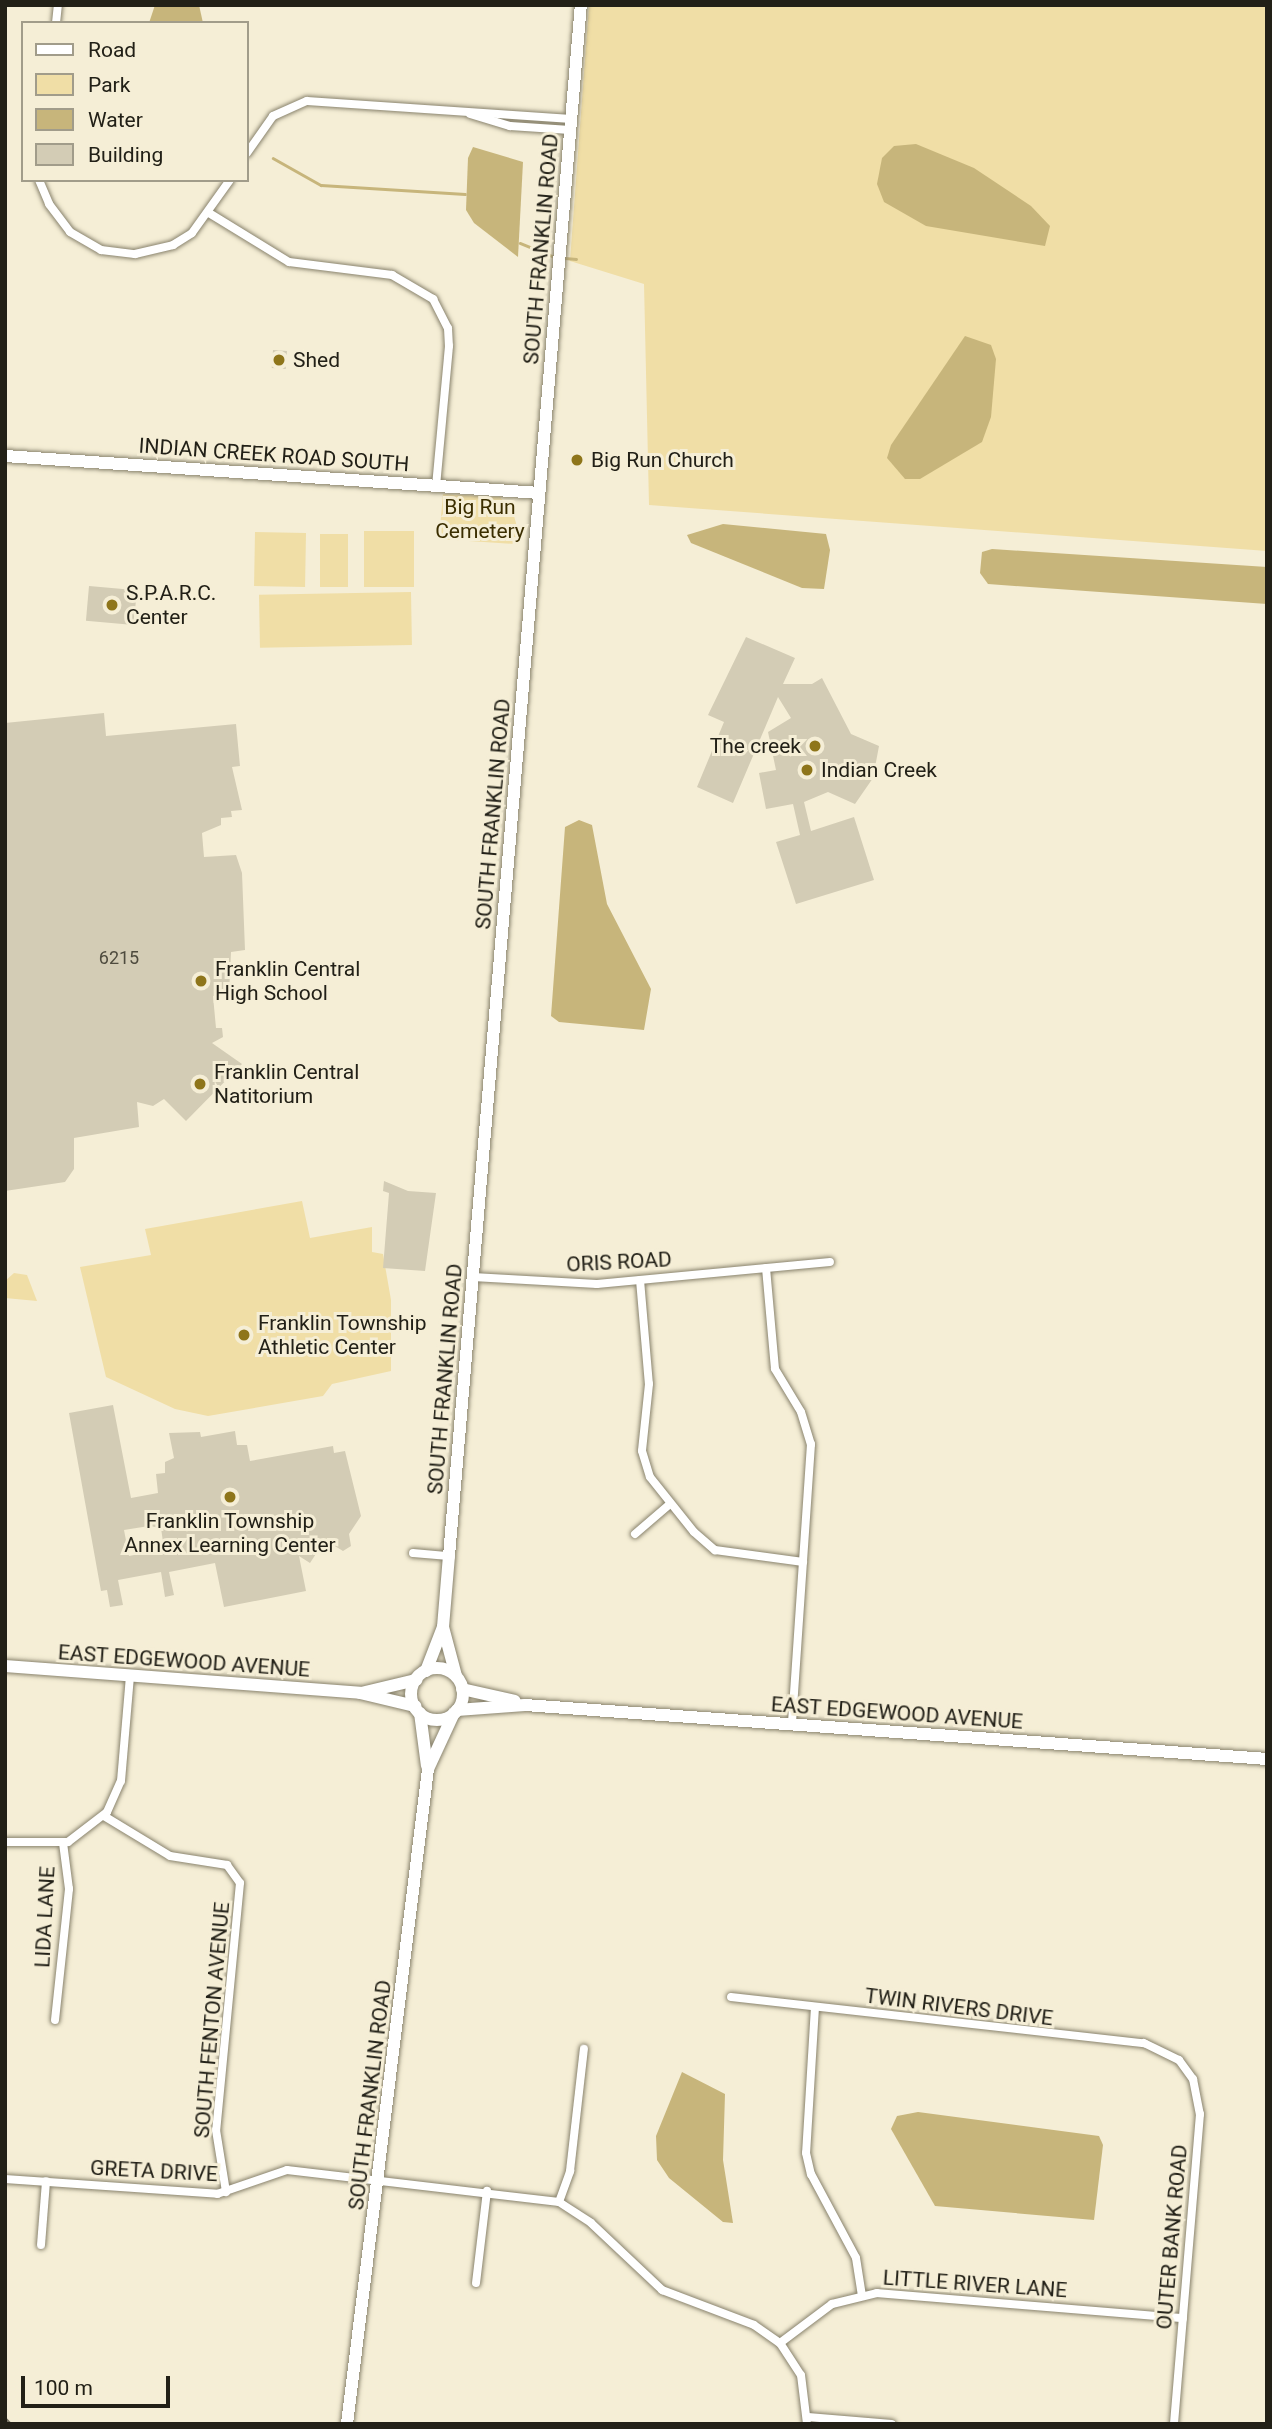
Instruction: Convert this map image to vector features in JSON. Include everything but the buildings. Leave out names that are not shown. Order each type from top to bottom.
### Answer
[{"type":"main road","name":"SOUTH FRANKLIN ROAD","points":[[421,1675],[443,1627],[581,5]]},
{"type":"main road","name":"INDIAN CREEK ROAD SOUTH","points":[[5,456],[540,493]]},
{"type":"main road","name":"SOUTH FRANKLIN ROAD","points":[[443,1627],[459,1683]]},
{"type":"main road","name":"EAST EDGEWOOD AVENUE","points":[[5,1666],[360,1693]]},
{"type":"main road","points":[[360,1693],[444,1669],[459,1683],[525,1705]]},
{"type":"main road","points":[[417,1710],[421,1675]]},
{"type":"main road","points":[[456,1712],[459,1683]]},
{"type":"main road","points":[[360,1693],[417,1710],[437,1720],[456,1712],[525,1705]]},
{"type":"main road","name":"EAST EDGEWOOD AVENUE","points":[[525,1705],[1267,1759]]},
{"type":"main road","name":"SOUTH FRANKLIN ROAD","points":[[347,2424],[380,2179],[428,1769],[417,1710]]},
{"type":"main road","name":"SOUTH FRANKLIN ROAD","points":[[428,1769],[456,1712]]},
{"type":"street","points":[[248,152],[273,116],[307,101],[461,111],[510,126],[571,125]]},
{"type":"street","points":[[40,182],[49,204],[70,232],[101,250],[135,254],[173,246],[209,213],[229,182]]},
{"type":"street","points":[[209,213],[289,261],[392,275],[433,299],[448,328],[449,346],[436,485]]},
{"type":"street","name":"ORIS ROAD","points":[[473,1277],[572,1285],[830,1262]]},
{"type":"street","points":[[766,1268],[775,1369],[801,1412],[811,1440],[792,1724]]},
{"type":"street","points":[[640,1280],[649,1384],[643,1461],[670,1504],[704,1542],[724,1554],[803,1562]]},
{"type":"street","points":[[635,1534],[670,1504]]},
{"type":"street","points":[[413,1553],[449,1556]]},
{"type":"street","name":"LIDA LANE","points":[[55,2020],[69,1889],[63,1843],[104,1815],[121,1781],[130,1676]]},
{"type":"street","name":"SOUTH FENTON AVENUE","points":[[104,1815],[170,1856],[227,1865],[240,1883],[216,2130],[226,2193]]},
{"type":"street","points":[[5,1842],[63,1843]]},
{"type":"street","name":"TWIN RIVERS DRIVE","points":[[731,1997],[1144,2043],[1179,2060]]},
{"type":"street","points":[[815,2007],[806,2153],[811,2174],[856,2258],[862,2295]]},
{"type":"street","points":[[584,2049],[570,2171],[559,2202],[591,2223],[662,2290],[754,2325],[780,2343],[801,2375],[807,2420],[892,2424]]},
{"type":"street","name":"OUTER BANK ROAD","points":[[1174,2424],[1200,2101],[1179,2060]]},
{"type":"street","name":"GRETA DRIVE","points":[[5,2179],[226,2193],[287,2170],[487,2191],[559,2202]]},
{"type":"street","points":[[41,2245],[46,2182]]},
{"type":"street","points":[[476,2283],[487,2191]]},
{"type":"street","name":"LITTLE RIVER LANE","points":[[780,2343],[820,2311],[862,2295],[1182,2318]]},
{"type":"green space","points":[[589,5],[1267,5],[1267,551],[649,505],[644,284],[570,261]]},
{"type":"green space","name":"Big Run Cemetery","points":[[443,494],[500,497],[513,512],[520,538],[515,544],[439,539]]},
{"type":"green space","points":[[364,531],[414,531],[414,587],[364,587]]},
{"type":"green space","points":[[255,532],[306,533],[305,587],[254,586]]},
{"type":"green space","points":[[320,534],[348,534],[348,587],[320,587]]},
{"type":"green space","points":[[411,592],[412,645],[260,648],[259,595]]},
{"type":"green space","name":"Franklin Township Athletic Center","points":[[302,1201],[310,1238],[372,1227],[372,1252],[383,1254],[391,1300],[391,1371],[332,1384],[323,1396],[208,1416],[175,1409],[106,1377],[80,1267],[151,1255],[145,1229]]},
{"type":"green space","points":[[14,1273],[27,1275],[37,1301],[5,1298],[5,1281]]},
{"type":"water","points":[[155,5],[199,5],[203,21],[150,21]]},
{"type":"water","points":[[916,144],[974,168],[1031,206],[1050,226],[1045,246],[926,226],[884,202],[877,184],[882,158],[894,146]]},
{"type":"water","points":[[473,147],[523,162],[518,257],[474,223],[466,210],[468,158]]},
{"type":"water","points":[[965,336],[991,345],[996,359],[991,417],[982,442],[920,479],[905,479],[887,458],[891,445]]},
{"type":"water","points":[[723,524],[826,534],[830,550],[824,589],[802,588],[691,543],[687,535]]},
{"type":"water","points":[[992,549],[1267,567],[1267,604],[988,584],[980,573],[982,552]]},
{"type":"water","points":[[579,820],[592,825],[607,904],[651,989],[644,1030],[559,1022],[551,1016],[565,827]]},
{"type":"water","points":[[682,2072],[725,2094],[723,2160],[733,2223],[723,2222],[669,2178],[657,2160],[656,2136]]},
{"type":"water","points":[[918,2112],[1099,2136],[1103,2145],[1094,2220],[935,2206],[891,2129],[897,2116]]},
{"type":"waterway","points":[[273,158],[321,185],[465,194]]},
{"type":"waterway","points":[[520,243],[555,257]]},
{"type":"waterway","points":[[565,258],[576,259]]},
{"type":"railway","points":[[5,2418],[11,2424]]},
{"type":"place","name":"Shed","points":[[279,360]]},
{"type":"place","name":"Big Run Church","points":[[577,460]]},
{"type":"place","name":"S.P.A.R.C. Center","points":[[112,605]]},
{"type":"place","name":"The creek","points":[[815,746]]},
{"type":"place","name":"Indian Creek","points":[[807,770]]},
{"type":"place","name":"Franklin Central High School","points":[[201,981]]},
{"type":"place","name":"Franklin Central Natitorium","points":[[200,1084]]},
{"type":"place","name":"Franklin Township Athletic Center","points":[[244,1335]]},
{"type":"place","name":"Franklin Township Annex Learning Center","points":[[230,1497]]}]
